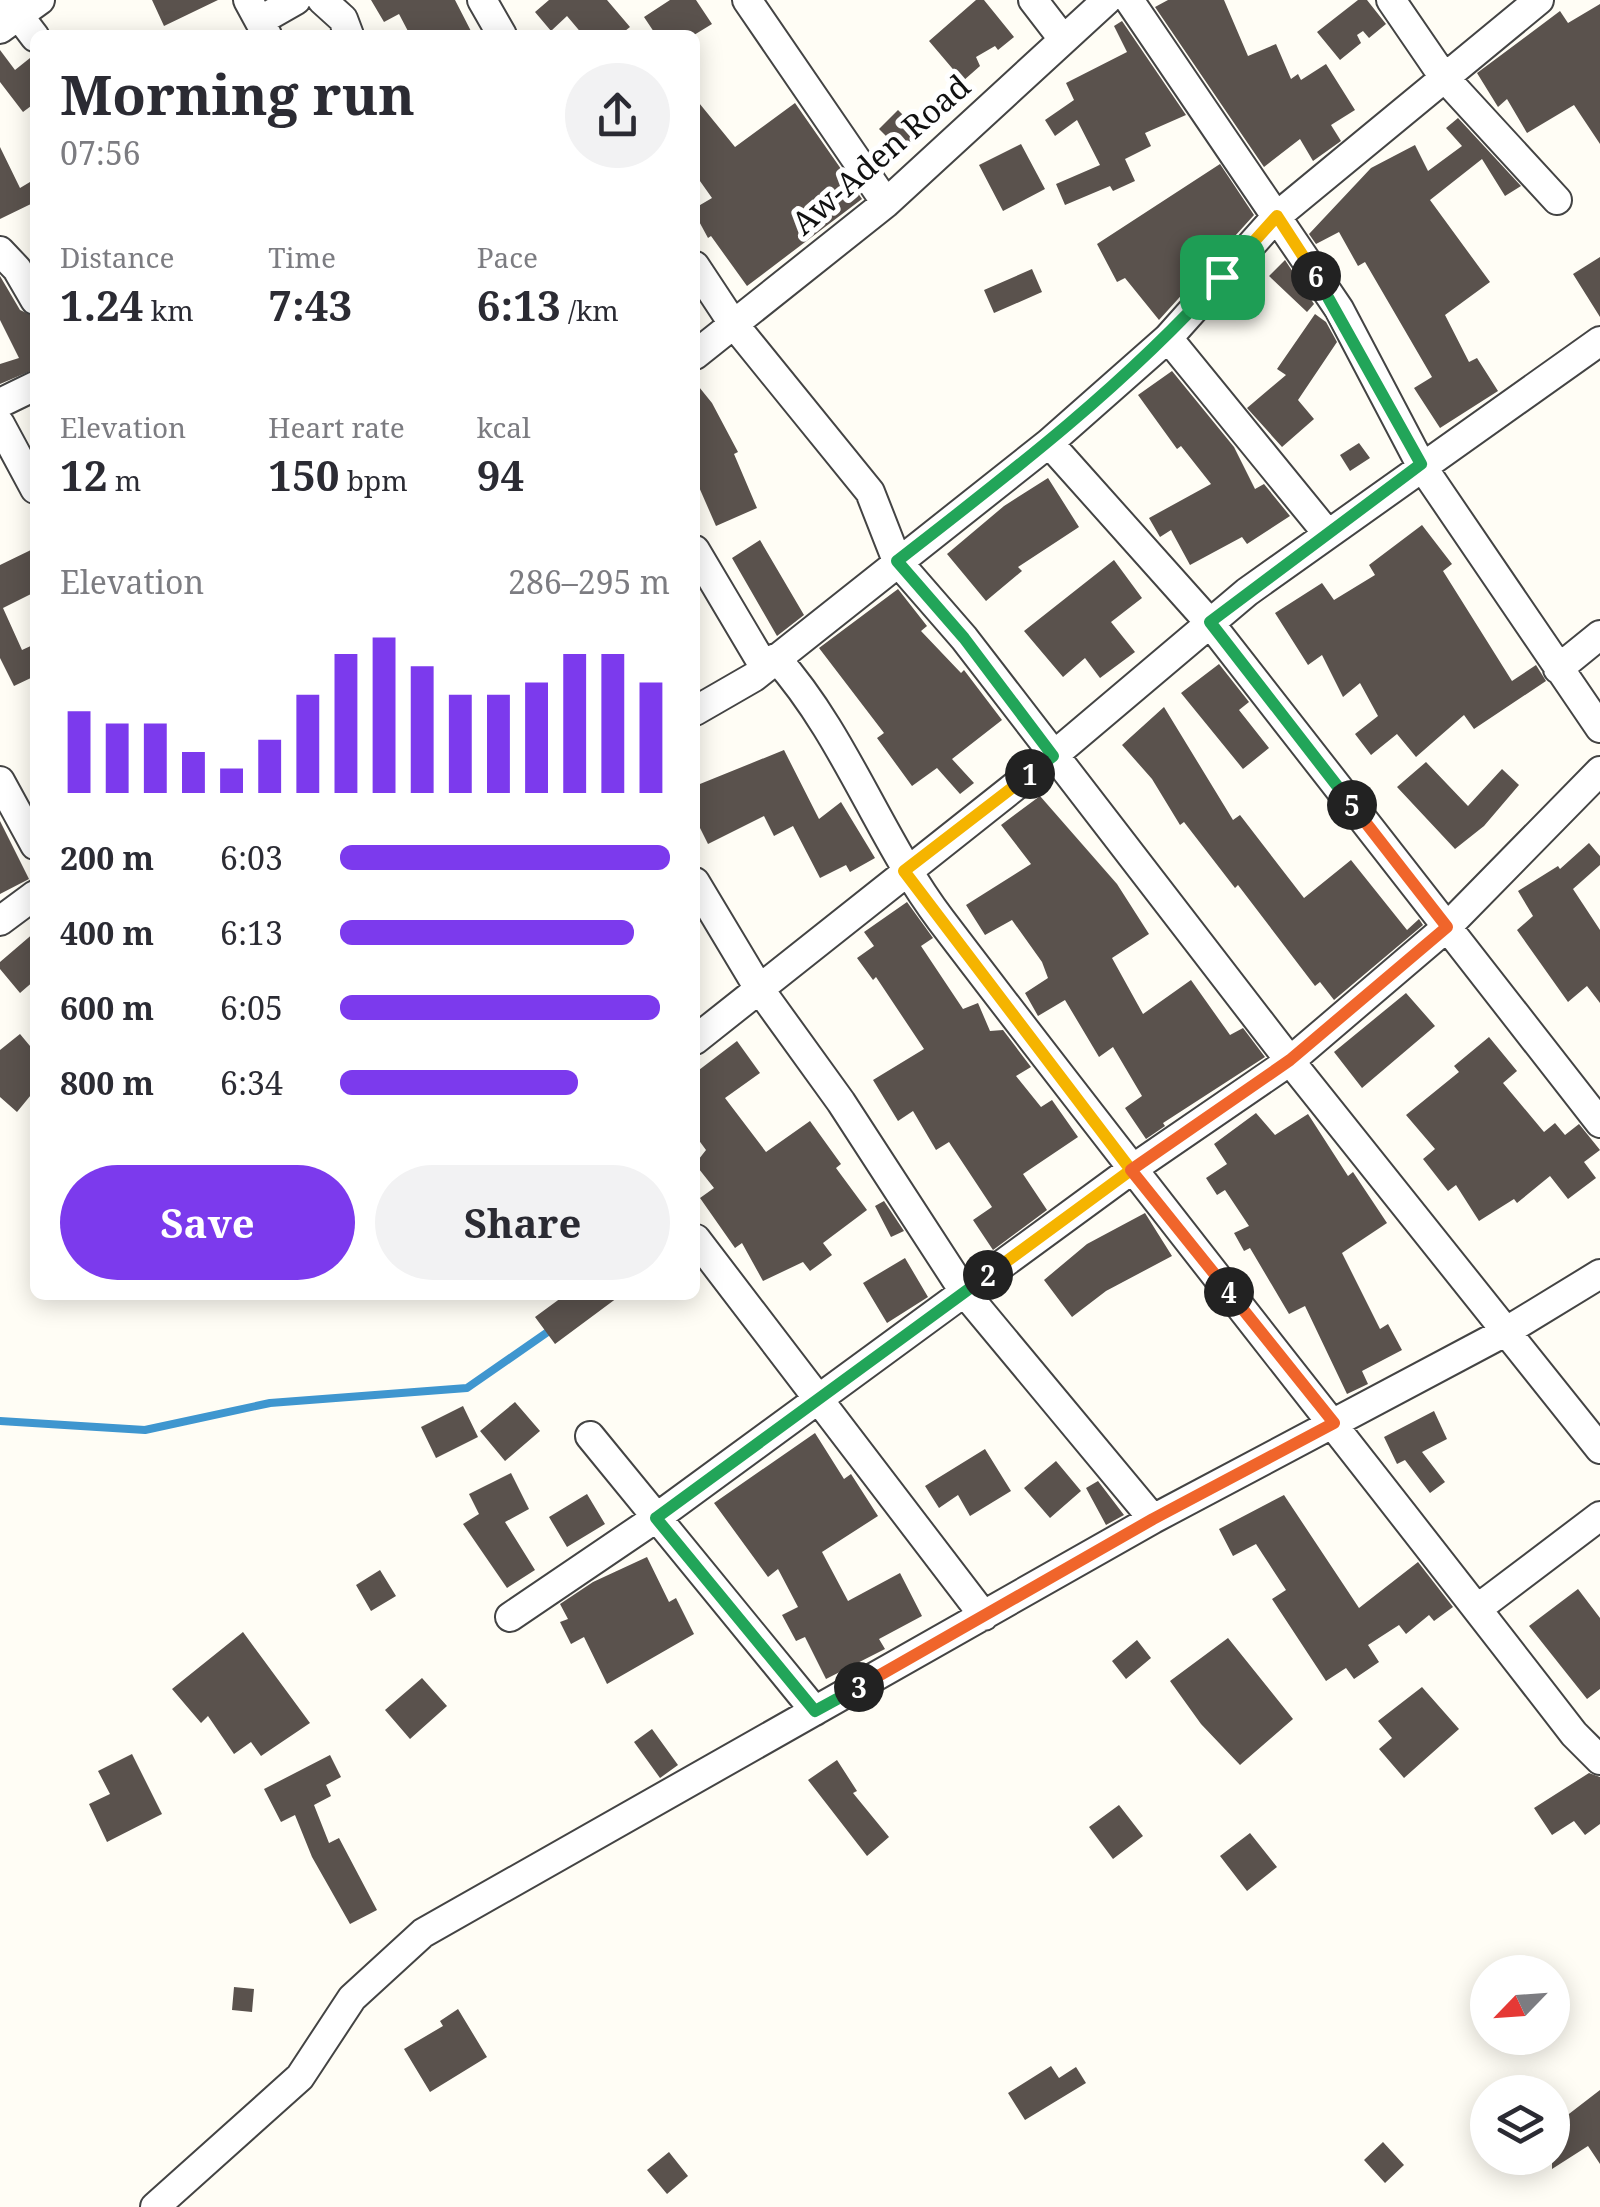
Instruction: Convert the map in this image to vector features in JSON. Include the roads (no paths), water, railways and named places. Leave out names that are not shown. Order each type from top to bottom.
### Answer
[{"type":"street","points":[[259,18],[296,0]]},
{"type":"street","points":[[322,0],[343,19],[347,30]]},
{"type":"street","points":[[482,0],[499,30]]},
{"type":"street","points":[[747,0],[886,203]]},
{"type":"street","points":[[1032,0],[1063,39]]},
{"type":"street","name":"Aw-Aden Road","points":[[700,351],[886,203],[1108,0]]},
{"type":"street","points":[[1129,0],[1338,309],[1421,464],[1600,728]]},
{"type":"street","points":[[1391,0],[1443,76],[1558,200]]},
{"type":"street","points":[[700,708],[771,663],[1049,443],[1168,338],[1277,216],[1539,0]]},
{"type":"street","points":[[0,252],[18,269],[30,291]]},
{"type":"street","points":[[700,274],[732,322],[870,492],[897,561],[964,638],[1290,1060],[1600,1450]]},
{"type":"street","points":[[1168,338],[1327,532]]},
{"type":"street","points":[[700,1036],[1053,756],[1210,622],[1421,464],[1600,341]]},
{"type":"street","points":[[0,403],[30,388]]},
{"type":"street","points":[[0,424],[30,481]]},
{"type":"street","points":[[1049,443],[1210,622],[1600,1123]]},
{"type":"street","points":[[700,557],[771,663],[802,688],[904,871],[1131,1170],[1334,1423],[1574,1734],[1600,1760]]},
{"type":"street","points":[[1558,669],[1600,635]]},
{"type":"street","points":[[510,1617],[656,1518],[1131,1170],[1290,1060],[1447,927],[1600,770]]},
{"type":"street","points":[[0,781],[30,836]]},
{"type":"street","points":[[700,890],[758,987],[841,1102],[965,1292],[1153,1519]]},
{"type":"street","points":[[0,922],[30,899]]},
{"type":"street","points":[[700,1244],[984,1616]]},
{"type":"street","points":[[155,2207],[300,2076],[352,1998],[423,1933],[1153,1519],[1504,1332],[1600,1274]]},
{"type":"street","points":[[590,1436],[815,1711]]},
{"type":"street","points":[[1477,1609],[1600,1516]]},
{"type":"waterway","points":[[0,1421],[145,1430],[270,1403],[467,1388],[552,1329]]}]
